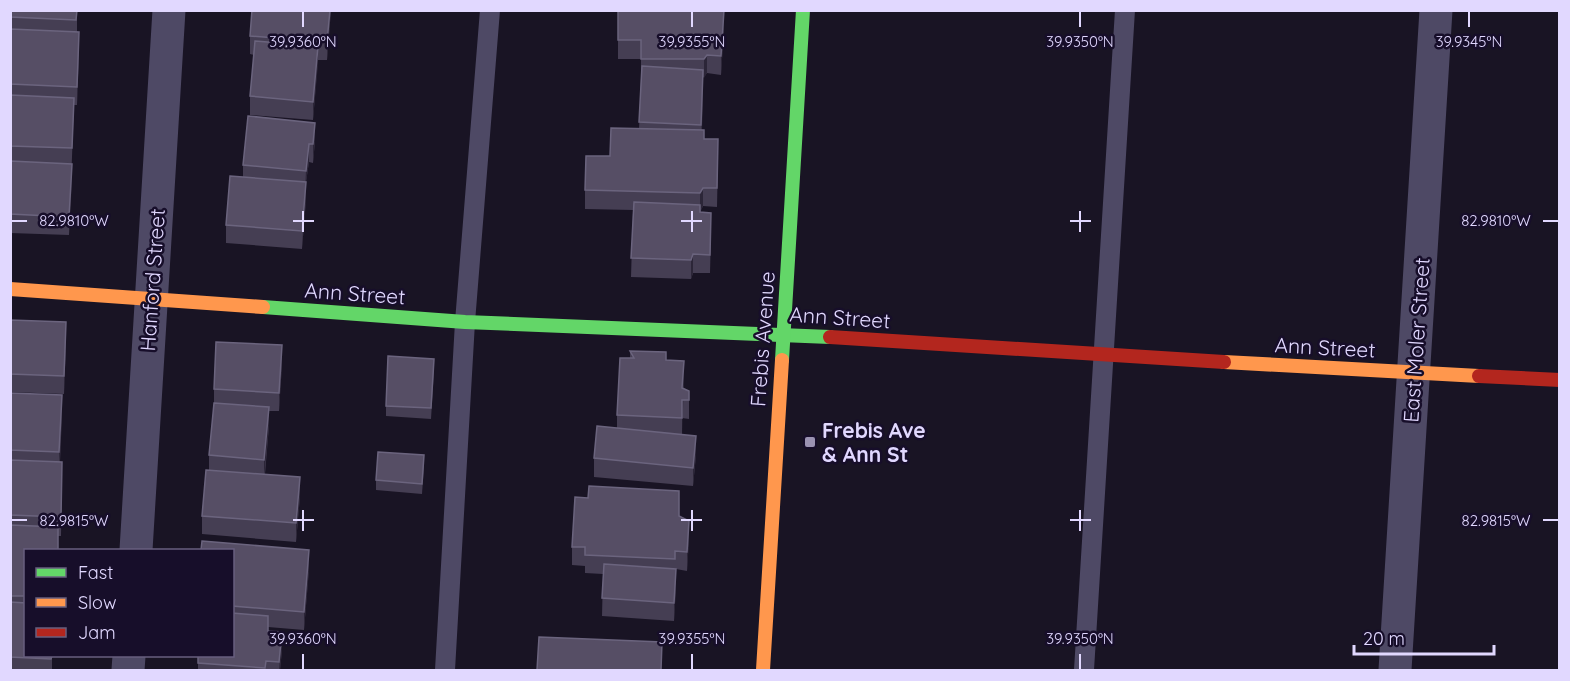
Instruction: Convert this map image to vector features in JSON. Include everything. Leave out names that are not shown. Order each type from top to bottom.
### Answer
[{"type":"street","name":"Hanford Street","points":[[135,549],[169,10]]},
{"type":"street","name":"Frebis Avenue","points":[[763,670],[803,10]]},
{"type":"street","name":"East Moler Street","points":[[1395,670],[1436,10]]},
{"type":"street","name":"Ann Street","points":[[10,289],[465,322],[783,334],[1104,356],[1560,380]]},
{"type":"lane","points":[[445,670],[465,322],[490,10]]},
{"type":"lane","points":[[1084,670],[1125,10]]},
{"type":"building","points":[[10,10],[77,10],[76,20],[10,17]]},
{"type":"building","points":[[252,10],[330,10],[327,42],[250,36]]},
{"type":"building","points":[[618,10],[724,10],[721,56],[707,55],[704,59],[641,59],[641,40],[618,40]]},
{"type":"building","points":[[10,29],[79,32],[77,87],[10,84]]},
{"type":"building","points":[[255,41],[318,46],[313,102],[250,96]]},
{"type":"building","points":[[642,66],[703,70],[701,125],[639,122]]},
{"type":"building","points":[[10,95],[74,98],[72,148],[10,146]]},
{"type":"building","points":[[248,116],[315,123],[313,144],[309,144],[306,171],[243,165]]},
{"type":"building","points":[[611,128],[704,130],[704,139],[718,139],[717,188],[703,188],[700,193],[585,190],[586,156],[610,156]]},
{"type":"building","points":[[10,161],[72,164],[69,217],[10,214]]},
{"type":"building","points":[[230,176],[306,182],[302,231],[226,225]]},
{"type":"building","points":[[634,202],[700,205],[700,212],[711,213],[710,255],[693,254],[691,260],[631,258]]},
{"type":"building","points":[[10,320],[66,322],[64,376],[10,374]]},
{"type":"building","points":[[216,342],[282,345],[279,393],[214,389]]},
{"type":"building","points":[[630,351],[666,352],[666,360],[684,361],[682,388],[689,391],[689,400],[682,400],[682,418],[617,415],[620,358],[634,358]]},
{"type":"building","points":[[388,356],[434,359],[431,408],[386,406]]},
{"type":"building","points":[[10,393],[62,395],[59,452],[10,450]]},
{"type":"building","points":[[214,403],[269,407],[264,460],[209,455]]},
{"type":"building","points":[[597,426],[696,436],[693,468],[594,458]]},
{"type":"building","points":[[378,452],[424,455],[422,484],[376,480]]},
{"type":"building","points":[[10,460],[62,462],[61,517],[10,515]]},
{"type":"building","points":[[206,470],[300,477],[296,523],[202,516]]},
{"type":"building","points":[[589,486],[679,491],[679,516],[689,521],[687,552],[675,551],[675,559],[585,555],[585,547],[572,547],[575,497],[588,498]]},
{"type":"building","points":[[10,525],[58,527],[58,549],[24,549],[24,596],[10,596]]},
{"type":"building","points":[[202,541],[309,550],[304,612],[234,606],[234,549],[201,549]]},
{"type":"building","points":[[604,564],[676,569],[674,603],[602,598]]},
{"type":"building","points":[[10,602],[24,603],[24,657],[52,657],[51,659],[10,657]]},
{"type":"building","points":[[234,613],[268,616],[268,631],[282,632],[279,662],[266,661],[265,668],[198,663],[198,657],[234,657]]},
{"type":"building","points":[[539,637],[662,642],[661,670],[537,670]]},
{"type":"traffic: fast","points":[[782,360],[803,10]]},
{"type":"traffic: fast","points":[[263,307],[465,322],[830,337]]},
{"type":"traffic: slow","points":[[10,289],[263,307]]},
{"type":"traffic: slow","points":[[763,670],[782,360]]},
{"type":"traffic: slow","points":[[1224,362],[1479,376]]},
{"type":"traffic: jam","points":[[830,337],[1224,362]]},
{"type":"traffic: jam","points":[[1479,376],[1560,380]]},
{"type":"place","name":"Frebis Ave & Ann St","points":[[810,442]]}]
